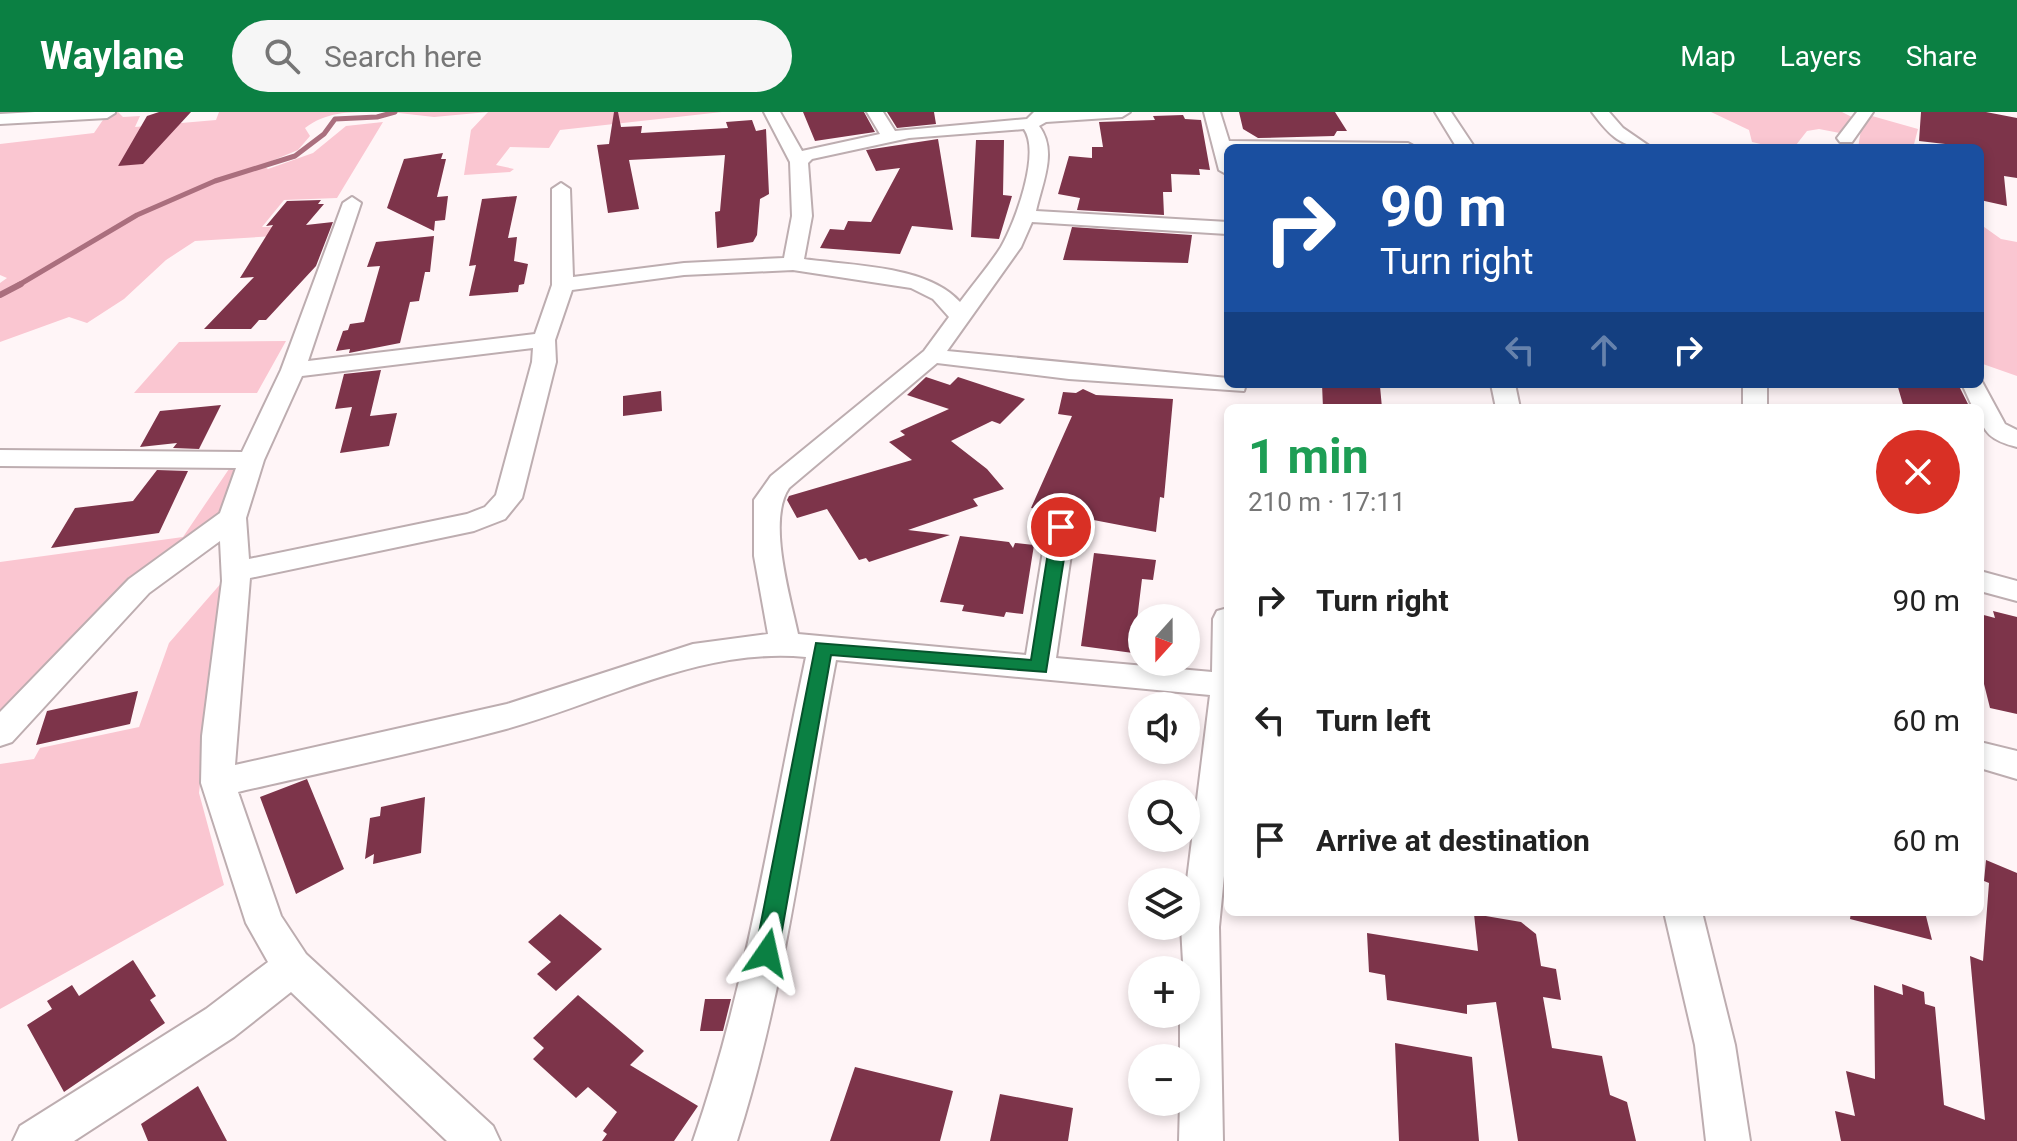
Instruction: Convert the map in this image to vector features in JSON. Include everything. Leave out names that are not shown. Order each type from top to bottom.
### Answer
[{"type":"street","points":[[772,112],[799,162],[802,216],[793,264]]},
{"type":"street","points":[[875,112],[890,137]]},
{"type":"street","points":[[799,162],[812,153],[890,137],[1037,118],[1122,112]]},
{"type":"street","points":[[1212,112],[1224,154]]},
{"type":"street","points":[[1443,112],[1463,144]]},
{"type":"street","points":[[1600,112],[1617,132],[1636,144]]},
{"type":"street","points":[[1846,138],[1865,112]]},
{"type":"street","points":[[0,119],[107,113]]},
{"type":"street","points":[[785,644],[768,556],[767,500],[780,482],[932,356],[1011,247],[1025,216],[1041,146],[1037,118]]},
{"type":"street","points":[[236,571],[459,526],[495,513],[509,498],[544,362],[544,340],[563,285],[561,189]]},
{"type":"street","points":[[352,203],[293,370],[251,460],[232,518],[236,571],[218,736],[218,783],[265,923],[292,967],[478,1141]]},
{"type":"street","points":[[1025,216],[1224,229]]},
{"type":"street","points":[[563,285],[684,269],[793,264],[916,282],[992,271]]},
{"type":"street","points":[[916,282],[941,294],[960,316]]},
{"type":"street","points":[[293,370],[544,340]]},
{"type":"street","points":[[932,356],[1236,393]]},
{"type":"street","points":[[1984,405],[1995,429],[2017,439]]},
{"type":"street","points":[[0,458],[251,460]]},
{"type":"street","points":[[0,733],[131,594],[232,518]]},
{"type":"street","points":[[1039,667],[1061,527]]},
{"type":"street","points":[[1984,582],[2017,591]]},
{"type":"street","points":[[218,783],[507,716],[693,655],[736,647],[785,644],[1224,685]]},
{"type":"street","points":[[715,1141],[761,983],[823,648]]},
{"type":"street","points":[[1984,756],[2017,765]]},
{"type":"street","points":[[1201,1141],[1200,927],[1223,763]]},
{"type":"street","points":[[1684,916],[1715,1045],[1728,1141]]},
{"type":"street","points":[[35,1141],[220,1023],[292,967]]},
{"type":"shaded area","points":[[118,112],[123,117],[140,116],[135,127],[216,120],[219,112],[355,112],[321,119],[305,128],[310,136],[298,150],[262,165],[268,169],[313,153],[346,126],[383,122],[337,198],[284,200],[262,227],[311,226],[308,234],[195,241],[166,260],[124,299],[87,323],[69,317],[0,342],[0,283],[7,278],[0,275],[0,144],[94,133],[107,114]]},
{"type":"shaded area","points":[[390,112],[488,112],[434,117]]},
{"type":"shaded area","points":[[488,112],[722,112],[560,130],[549,148],[510,147],[496,165],[514,169],[510,172],[464,175],[471,130]]},
{"type":"shaded area","points":[[1711,112],[1842,112],[1856,119],[1845,134],[1819,129],[1807,131],[1797,144],[1752,142],[1749,130]]},
{"type":"shaded area","points":[[1872,116],[1918,129],[1914,144],[1859,144],[1863,117]]},
{"type":"shaded area","points":[[1984,227],[2001,239],[2017,242],[2017,376],[1984,364]]},
{"type":"shaded area","points":[[286,341],[257,393],[134,393],[179,342]]},
{"type":"shaded area","points":[[231,466],[237,476],[225,519],[0,715],[0,562],[183,537]]},
{"type":"shaded area","points":[[223,581],[199,793],[224,885],[0,1009],[0,764],[34,759],[40,748],[139,727],[169,643]]},
{"type":"building","points":[[159,112],[191,112],[143,164],[118,166],[147,116]]},
{"type":"building","points":[[614,112],[618,112],[621,127],[642,126],[641,133],[728,128],[726,122],[752,120],[756,131],[766,129],[769,194],[760,199],[757,235],[753,242],[717,248],[715,212],[720,211],[725,155],[629,160],[639,209],[608,213],[597,145],[609,144]]},
{"type":"building","points":[[803,112],[864,112],[875,132],[815,141]]},
{"type":"building","points":[[887,112],[934,112],[936,124],[897,128]]},
{"type":"building","points":[[1239,112],[1335,112],[1347,131],[1337,131],[1334,136],[1258,138],[1243,129]]},
{"type":"building","points":[[1921,112],[1986,112],[2017,118],[2017,178],[2004,176],[2007,206],[1984,201],[1984,144],[1919,141]]},
{"type":"building","points":[[1183,115],[1185,119],[1201,120],[1210,170],[1199,169],[1200,175],[1171,174],[1172,192],[1163,192],[1164,215],[1077,210],[1080,198],[1058,194],[1069,156],[1092,158],[1092,147],[1103,147],[1099,122],[1155,120],[1153,116]]},
{"type":"building","points":[[938,139],[953,230],[912,226],[900,254],[820,248],[830,229],[844,230],[848,221],[871,222],[900,168],[876,171],[866,150]]},
{"type":"building","points":[[976,140],[1004,140],[1003,195],[1012,196],[999,239],[971,237]]},
{"type":"building","points":[[443,153],[441,159],[446,159],[437,197],[448,196],[445,220],[435,221],[434,231],[387,208],[404,159]]},
{"type":"building","points":[[517,196],[508,238],[517,237],[514,261],[528,264],[524,284],[519,285],[518,292],[469,296],[476,265],[469,266],[482,199]]},
{"type":"building","points":[[321,200],[318,204],[324,204],[306,225],[333,222],[316,266],[266,320],[259,320],[251,329],[204,329],[254,277],[240,278],[273,225],[266,226],[287,201]]},
{"type":"building","points":[[1072,227],[1192,235],[1188,263],[1063,260]]},
{"type":"building","points":[[434,236],[430,272],[425,272],[419,301],[410,302],[400,343],[349,353],[350,349],[336,351],[343,331],[348,330],[350,324],[364,322],[380,266],[367,267],[376,242]]},
{"type":"building","points":[[381,370],[370,416],[397,413],[389,446],[340,453],[352,407],[335,409],[344,374]]},
{"type":"building","points":[[926,377],[950,385],[958,377],[1025,399],[1000,424],[992,421],[951,441],[987,469],[1004,489],[973,499],[978,506],[908,530],[950,535],[869,562],[866,558],[859,560],[827,509],[797,518],[787,500],[789,496],[912,460],[889,442],[905,435],[900,431],[949,409],[907,395]]},
{"type":"building","points":[[1322,388],[1380,388],[1382,404],[1323,404]]},
{"type":"building","points":[[1898,388],[1960,388],[1968,404],[1903,404]]},
{"type":"building","points":[[1083,389],[1096,395],[1173,399],[1164,498],[1160,497],[1156,532],[1031,508],[1072,416],[1058,414],[1063,392],[1076,393]]},
{"type":"building","points":[[661,391],[662,411],[623,416],[623,396]]},
{"type":"building","points":[[221,405],[199,449],[173,448],[177,443],[140,447],[160,411]]},
{"type":"building","points":[[157,470],[188,471],[159,533],[51,548],[75,508],[133,501]]},
{"type":"building","points":[[960,536],[1009,542],[1013,548],[1015,543],[1034,545],[1023,614],[1006,612],[1004,617],[962,611],[964,605],[940,602]]},
{"type":"building","points":[[1094,553],[1156,560],[1153,580],[1142,579],[1139,604],[1128,604],[1128,652],[1081,646]]},
{"type":"building","points":[[1993,611],[2017,617],[2017,714],[1990,708],[1984,684],[1984,615],[1995,618]]},
{"type":"building","points":[[138,691],[130,724],[36,745],[47,711]]},
{"type":"building","points":[[307,779],[344,869],[296,894],[260,797]]},
{"type":"building","points":[[425,797],[421,853],[373,864],[374,854],[365,859],[370,818],[380,816],[381,807]]},
{"type":"building","points":[[1986,860],[2017,873],[2017,1141],[1841,1141],[1835,1111],[1855,1116],[1846,1071],[1875,1079],[1874,985],[1903,995],[1902,984],[1924,992],[1925,1004],[1935,1007],[1944,1105],[1985,1120],[1970,956],[1983,961],[1989,883],[1984,881]]},
{"type":"building","points":[[560,914],[602,949],[556,991],[537,974],[551,962],[528,942]]},
{"type":"building","points":[[1474,916],[1521,922],[1536,934],[1541,966],[1556,969],[1561,1000],[1543,997],[1552,1048],[1602,1056],[1610,1095],[1627,1102],[1636,1141],[1518,1141],[1496,1002],[1467,1005],[1467,1014],[1387,1000],[1385,975],[1369,972],[1367,933],[1478,951]]},
{"type":"building","points":[[1850,916],[1926,916],[1932,940],[1850,919]]},
{"type":"building","points":[[133,960],[156,996],[150,1000],[165,1023],[64,1092],[27,1025],[52,1009],[47,1001],[72,985],[79,996]]},
{"type":"building","points":[[578,995],[644,1051],[630,1065],[698,1106],[674,1141],[602,1141],[607,1134],[603,1131],[617,1112],[588,1087],[576,1098],[533,1059],[544,1048],[533,1038]]},
{"type":"building","points":[[705,999],[731,999],[723,1031],[700,1031]]},
{"type":"building","points":[[1395,1043],[1472,1057],[1479,1141],[1399,1141]]},
{"type":"building","points":[[855,1067],[953,1091],[940,1141],[830,1141]]},
{"type":"building","points":[[198,1086],[227,1141],[148,1141],[141,1124]]},
{"type":"building","points":[[1000,1094],[1073,1108],[1068,1141],[990,1141]]},
{"type":"waterway","points":[[17,286],[137,215],[215,181],[295,156],[324,134],[335,119],[377,117],[395,112]]},
{"type":"waterway","points":[[0,295],[21,284]]},
{"type":"route","points":[[767,953],[810,704],[823,648],[1039,667],[1061,527]]}]
